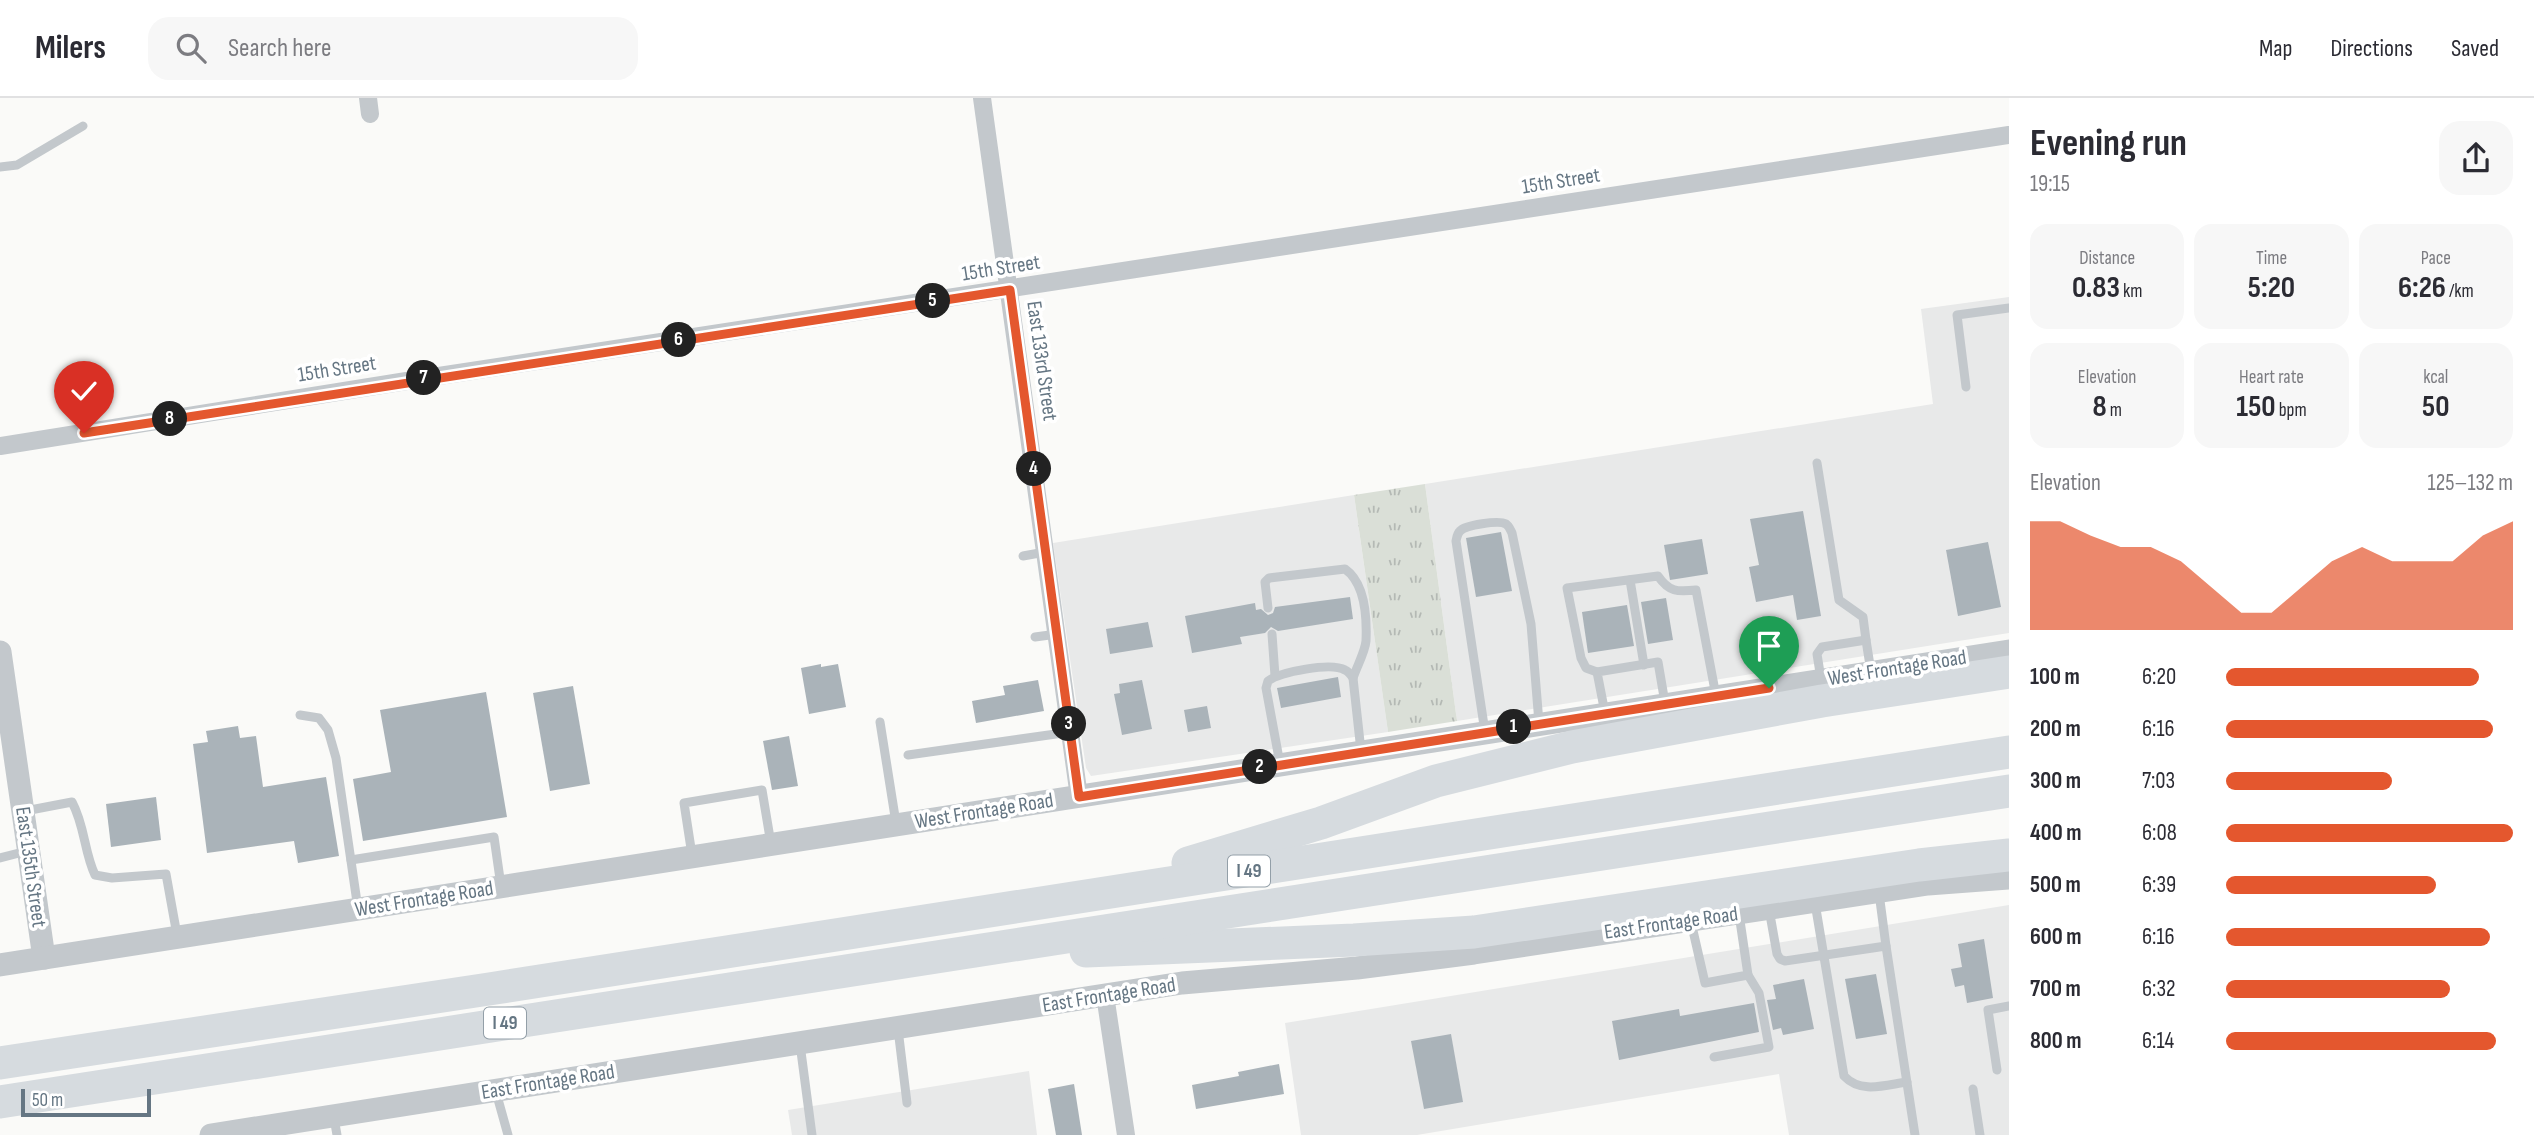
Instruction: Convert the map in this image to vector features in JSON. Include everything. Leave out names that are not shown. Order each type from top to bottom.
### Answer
[{"type":"highway","points":[[1059,900],[1321,823],[1436,781],[1572,747],[1822,701],[2009,672]]},
{"type":"highway","name":"I 49","points":[[0,1063],[2009,752]]},
{"type":"highway","name":"I 49","points":[[0,1102],[2009,791]]},
{"type":"highway","points":[[1010,944],[1072,952],[1426,936],[1546,923],[1919,865],[2009,855]]},
{"type":"street","name":"East 133rd Street","points":[[982,98],[1079,797]]},
{"type":"street","name":"15th Street","points":[[0,446],[419,379],[2009,135]]},
{"type":"street","name":"West Frontage Road","points":[[0,965],[2009,651]]},
{"type":"street","name":"East 135th Street","points":[[0,652],[44,958]]},
{"type":"street","name":"East Frontage Road","points":[[211,1135],[336,1126],[495,1090],[1182,983],[1357,968],[1474,953],[1928,884],[2009,878]]},
{"type":"street","points":[[1105,995],[1126,1135]]},
{"type":"lane","points":[[0,167],[17,166],[83,126]]},
{"type":"lane","points":[[1966,387],[1957,315],[2009,308]]},
{"type":"lane","points":[[1817,463],[1839,600],[1863,617],[1871,672]]},
{"type":"lane","points":[[1485,732],[1456,541],[1458,533],[1464,528],[1494,522],[1508,526],[1512,533],[1531,624],[1539,723]]},
{"type":"lane","points":[[1023,556],[1045,552]]},
{"type":"lane","points":[[1268,608],[1265,582],[1269,578],[1345,569],[1355,576],[1362,588],[1366,643],[1353,678],[1361,751]]},
{"type":"lane","points":[[1665,704],[1658,663],[1597,672],[1586,668],[1581,658],[1567,588],[1658,576],[1666,588],[1674,592],[1696,590],[1716,696]]},
{"type":"lane","points":[[1630,580],[1644,665]]},
{"type":"lane","points":[[1035,637],[1056,634]]},
{"type":"lane","points":[[1272,635],[1275,676]]},
{"type":"lane","points":[[1821,679],[1817,654],[1822,647],[1866,640]]},
{"type":"lane","points":[[1280,764],[1266,688],[1268,681],[1275,676],[1336,667],[1347,670],[1353,678]]},
{"type":"lane","points":[[1597,672],[1605,713]]},
{"type":"lane","points":[[300,715],[318,718],[328,730],[336,758],[359,909]]},
{"type":"lane","points":[[880,722],[896,825]]},
{"type":"lane","points":[[908,755],[1070,733]]},
{"type":"lane","points":[[692,857],[684,803],[762,790],[771,845]]},
{"type":"lane","points":[[23,812],[72,802],[81,819],[88,860],[95,875],[112,878],[166,874],[177,937]]},
{"type":"lane","points":[[351,860],[494,837],[501,887]]},
{"type":"lane","points":[[0,858],[28,850]]},
{"type":"lane","points":[[1878,891],[1915,1135]]},
{"type":"lane","points":[[1815,901],[1844,1076],[1861,1088],[1907,1082]]},
{"type":"lane","points":[[1769,909],[1777,954],[1785,961],[1886,946]]},
{"type":"lane","points":[[1714,1057],[1769,1047],[1759,993],[1748,975],[1738,913]]},
{"type":"lane","points":[[1690,920],[1704,983],[1748,975]]},
{"type":"lane","points":[[1997,1070],[1988,1010],[2009,1006]]},
{"type":"lane","points":[[898,1027],[907,1103]]},
{"type":"lane","points":[[800,1043],[812,1135]]},
{"type":"lane","points":[[1973,1089],[1980,1135]]},
{"type":"lane","points":[[495,1090],[508,1135]]},
{"type":"shaded area","points":[[2009,297],[2009,633],[1457,721],[1425,484],[1933,404],[1921,309]]},
{"type":"shaded area","points":[[1354,495],[1388,732],[1091,776],[1086,768],[1053,543]]},
{"type":"shaded area","points":[[2009,905],[2009,1135],[1789,1135],[1779,1074],[1417,1135],[1301,1135],[1285,1023]]},
{"type":"shaded area","points":[[1029,1071],[1037,1135],[792,1135],[788,1110]]},
{"type":"green space","points":[[1425,484],[1457,721],[1388,732],[1354,495]]},
{"type":"building","points":[[1803,511],[1821,616],[1797,620],[1793,595],[1756,602],[1749,567],[1759,565],[1750,519]]},
{"type":"building","points":[[1501,532],[1512,591],[1476,597],[1466,538]]},
{"type":"building","points":[[1702,539],[1708,574],[1670,580],[1664,545]]},
{"type":"building","points":[[1988,542],[2001,607],[1958,616],[1946,550]]},
{"type":"building","points":[[1350,597],[1353,619],[1278,631],[1271,627],[1265,633],[1240,637],[1242,644],[1192,653],[1185,616],[1255,603],[1256,610],[1261,609],[1268,615],[1273,613],[1275,607]]},
{"type":"building","points":[[1666,598],[1673,640],[1648,644],[1641,602]]},
{"type":"building","points":[[1627,605],[1634,646],[1588,653],[1582,612]]},
{"type":"building","points":[[1148,622],[1153,647],[1110,654],[1106,629]]},
{"type":"building","points":[[821,664],[821,667],[838,664],[846,707],[809,714],[801,668]]},
{"type":"building","points":[[1338,677],[1341,697],[1281,708],[1277,688]]},
{"type":"building","points":[[1038,680],[1044,711],[976,723],[972,701],[1005,695],[1003,686]]},
{"type":"building","points":[[1142,680],[1152,729],[1122,735],[1114,694],[1120,693],[1119,684]]},
{"type":"building","points":[[573,686],[590,784],[550,791],[533,693]]},
{"type":"building","points":[[486,692],[507,817],[363,841],[353,779],[391,772],[380,710]]},
{"type":"building","points":[[1207,706],[1211,728],[1188,732],[1184,710]]},
{"type":"building","points":[[238,726],[240,738],[256,736],[263,787],[326,777],[339,856],[298,863],[294,841],[207,853],[193,744],[208,742],[206,731]]},
{"type":"building","points":[[789,736],[798,786],[772,790],[763,741]]},
{"type":"building","points":[[156,797],[161,840],[111,847],[106,804]]},
{"type":"building","points":[[1984,939],[1993,998],[1967,1003],[1964,985],[1955,987],[1951,969],[1962,967],[1958,944]]},
{"type":"building","points":[[1876,974],[1887,1034],[1856,1039],[1845,979]]},
{"type":"building","points":[[1804,979],[1814,1029],[1783,1035],[1781,1028],[1773,1030],[1767,1000],[1776,999],[1773,985]]},
{"type":"building","points":[[1754,1003],[1759,1032],[1619,1060],[1612,1021],[1679,1009],[1680,1016]]},
{"type":"building","points":[[1451,1034],[1463,1102],[1424,1109],[1411,1041]]},
{"type":"building","points":[[1279,1064],[1284,1094],[1196,1109],[1192,1085],[1239,1076],[1238,1072]]},
{"type":"building","points":[[1074,1084],[1082,1135],[1056,1135],[1048,1089]]},
{"type":"route","points":[[84,433],[419,379],[1010,290],[1079,797],[1769,688]]}]
